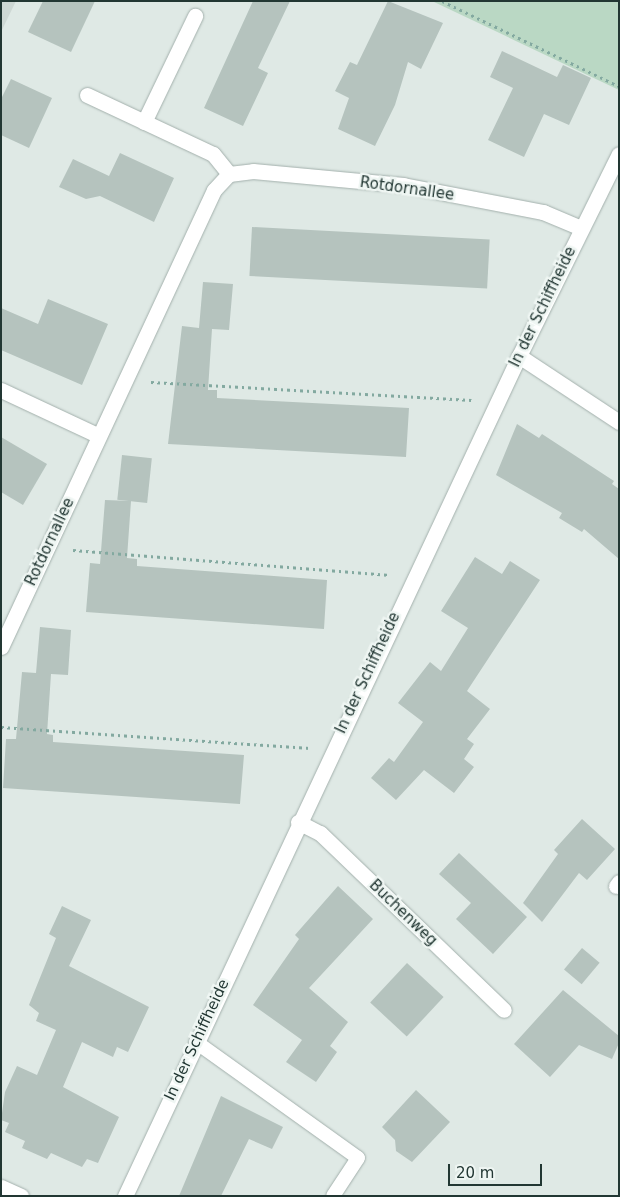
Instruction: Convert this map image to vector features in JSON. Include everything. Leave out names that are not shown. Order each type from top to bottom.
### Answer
[{"type":"street","points":[[144,122],[195,16]]},
{"type":"street","points":[[87,95],[213,154],[229,174]]},
{"type":"street","name":"In der Schiffheide","points":[[125,1196],[414,577],[581,228],[619,154]]},
{"type":"street","name":"Rotdornallee","points":[[1,647],[214,190],[229,174],[253,171],[403,185],[543,212],[581,228]]},
{"type":"street","points":[[519,356],[619,422]]},
{"type":"street","points":[[1,390],[99,436]]},
{"type":"street","name":"Buchenweg","points":[[298,822],[320,833],[504,1010]]},
{"type":"street","points":[[1,1187],[21,1196]]},
{"type":"lane","points":[[196,1042],[358,1158],[333,1196]]},
{"type":"path","points":[[442,1],[619,86]]},
{"type":"path","points":[[125,380],[497,402]]},
{"type":"path","points":[[47,548],[414,577]]},
{"type":"path","points":[[1,728],[332,750]]},
{"type":"shaded area","points":[[1,1],[16,1],[1,32]]},
{"type":"green space","points":[[432,1],[619,1],[619,90]]},
{"type":"building","points":[[43,1],[95,1],[71,52],[28,32]]},
{"type":"building","points":[[253,1],[290,1],[258,68],[268,73],[243,126],[204,108]]},
{"type":"building","points":[[388,1],[443,23],[421,69],[408,62],[395,105],[375,146],[338,129],[349,98],[335,91],[350,62],[357,65]]},
{"type":"building","points":[[502,51],[557,77],[563,65],[591,78],[569,125],[544,114],[524,157],[488,140],[513,88],[490,77]]},
{"type":"building","points":[[11,79],[52,98],[29,148],[1,135],[1,99]]},
{"type":"building","points":[[120,153],[174,178],[154,222],[100,196],[86,199],[59,187],[73,159],[109,176]]},
{"type":"building","points":[[252,227],[490,239],[487,288],[249,276]]},
{"type":"building","points":[[203,282],[233,284],[229,330],[212,329],[208,390],[217,390],[217,398],[409,408],[406,457],[168,444],[182,326],[199,328]]},
{"type":"building","points":[[48,299],[108,324],[82,385],[1,350],[1,308],[38,324]]},
{"type":"building","points":[[517,424],[539,438],[542,434],[614,481],[612,484],[619,489],[619,559],[584,529],[582,532],[559,518],[562,513],[496,475]]},
{"type":"building","points":[[1,437],[47,464],[23,505],[1,492]]},
{"type":"building","points":[[122,455],[152,458],[147,503],[117,500]]},
{"type":"building","points":[[105,500],[131,501],[127,558],[137,559],[137,566],[327,580],[324,629],[86,612],[90,563],[100,564]]},
{"type":"building","points":[[475,557],[502,574],[510,561],[540,580],[467,691],[490,709],[467,739],[474,744],[464,759],[474,767],[454,793],[424,770],[396,800],[371,778],[389,758],[394,762],[423,722],[398,703],[430,662],[441,671],[468,628],[441,611]]},
{"type":"building","points":[[40,627],[71,630],[68,675],[51,674],[47,734],[53,735],[53,742],[244,755],[240,804],[3,788],[6,739],[16,739],[22,672],[36,673]]},
{"type":"building","points":[[582,819],[615,849],[587,880],[579,873],[542,922],[523,903],[558,854],[554,850]]},
{"type":"building","points":[[459,853],[527,917],[493,954],[456,919],[471,903],[439,874]]},
{"type":"building","points":[[338,886],[373,919],[309,988],[348,1022],[330,1046],[337,1052],[316,1082],[286,1062],[302,1040],[253,1005],[299,939],[295,935]]},
{"type":"building","points":[[62,906],[91,920],[69,966],[149,1007],[128,1052],[117,1047],[113,1057],[82,1042],[63,1087],[119,1117],[98,1163],[87,1159],[82,1167],[51,1153],[47,1159],[22,1148],[25,1141],[5,1132],[9,1123],[1,1120],[5,1092],[17,1066],[37,1075],[56,1030],[36,1021],[39,1013],[29,1005],[56,938],[49,934]]},
{"type":"building","points":[[582,948],[600,963],[582,984],[564,969]]},
{"type":"building","points":[[407,963],[444,997],[407,1037],[370,1002]]},
{"type":"building","points":[[563,990],[619,1036],[619,1043],[612,1059],[579,1045],[550,1077],[514,1044]]},
{"type":"building","points":[[416,1090],[450,1122],[412,1162],[396,1151],[395,1140],[382,1127]]},
{"type":"building","points":[[221,1096],[283,1127],[272,1149],[249,1139],[221,1196],[179,1196]]}]
